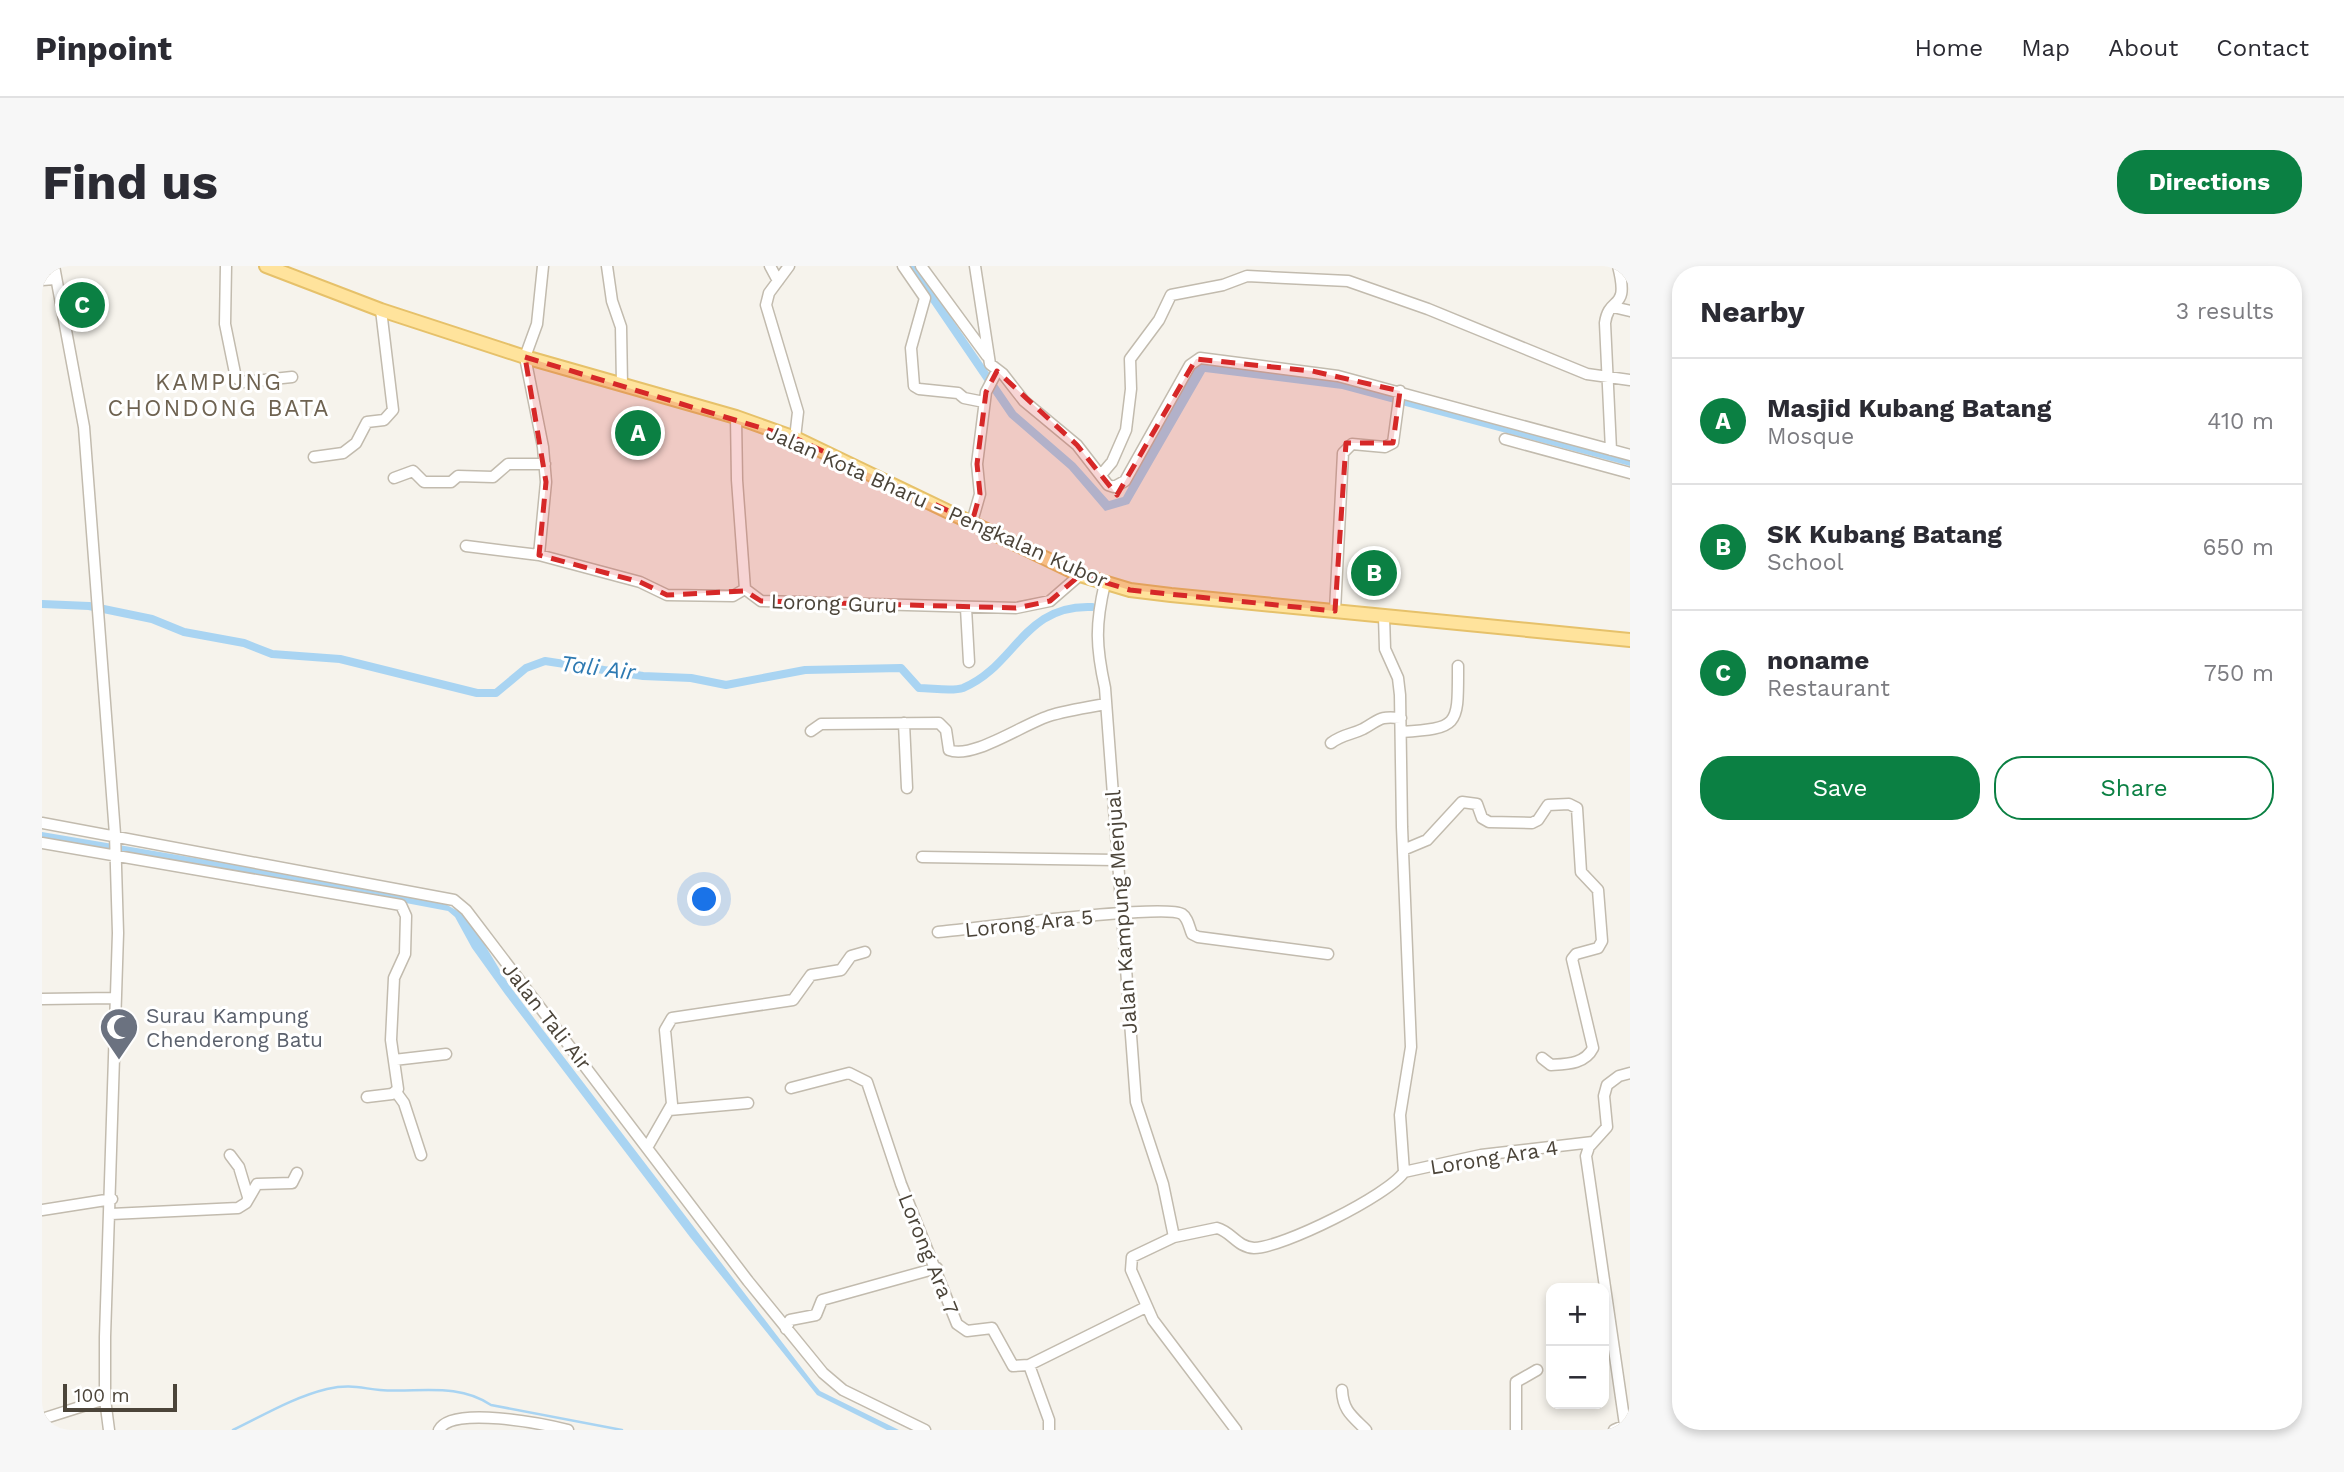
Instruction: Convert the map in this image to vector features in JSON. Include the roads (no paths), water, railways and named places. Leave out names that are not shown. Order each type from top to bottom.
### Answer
[{"type":"main road","name":"Jalan Kota Bharu - Pengkalan Kubor","points":[[266,266],[381,310],[525,357],[736,417],[795,438],[1080,575],[1130,590],[1630,640]]},
{"type":"street","points":[[54,266],[82,401],[116,856],[112,1199],[105,1399],[109,1430]]},
{"type":"street","points":[[226,266],[225,322],[236,378],[244,382],[292,377]]},
{"type":"street","points":[[539,555],[547,496],[545,464],[525,357],[537,324],[543,266]]},
{"type":"street","points":[[607,266],[612,303],[621,327],[622,385]]},
{"type":"street","points":[[770,266],[778,281]]},
{"type":"street","points":[[789,266],[768,296],[766,305],[798,412],[795,438]]},
{"type":"street","points":[[903,266],[925,298],[911,348],[914,386],[919,389],[958,393],[964,398],[984,402]]},
{"type":"street","points":[[921,266],[989,358]]},
{"type":"street","points":[[975,266],[989,358],[995,373],[1077,445],[1114,487],[1125,481],[1190,366],[1200,358],[1312,371],[1630,455]]},
{"type":"street","points":[[1611,450],[1605,323],[1606,314],[1623,292],[1618,266]]},
{"type":"street","points":[[1101,475],[1112,462],[1126,429],[1131,389],[1130,359],[1159,320],[1171,295],[1223,285],[1245,276],[1349,281],[1428,309],[1609,383],[1630,380]]},
{"type":"street","points":[[42,280],[55,279]]},
{"type":"street","points":[[1613,307],[1630,311]]},
{"type":"street","points":[[314,457],[342,454],[356,443],[367,422],[384,420],[393,410],[381,310]]},
{"type":"street","points":[[972,522],[980,494],[977,464],[986,388],[995,373]]},
{"type":"street","points":[[1335,611],[1343,453],[1352,444],[1390,446],[1395,440],[1400,393]]},
{"type":"street","points":[[736,417],[737,480],[745,589]]},
{"type":"street","points":[[1505,439],[1630,473]]},
{"type":"street","points":[[394,478],[413,471],[424,482],[451,482],[458,476],[493,477],[508,464],[545,464]]},
{"type":"street","name":"Lorong Guru","points":[[466,546],[539,555],[640,582],[667,595],[733,596],[745,589],[761,601],[965,608],[1040,605],[1061,594],[1080,575]]},
{"type":"street","name":"Jalan Kampung Menjual","points":[[1105,583],[1096,620],[1096,641],[1106,704],[1136,1102],[1163,1184],[1174,1237]]},
{"type":"street","points":[[965,608],[969,662]]},
{"type":"street","points":[[1384,616],[1385,649],[1398,678],[1401,718],[1411,1047],[1400,1115],[1404,1172]]},
{"type":"street","points":[[1401,732],[1438,729],[1449,723],[1455,714],[1458,666]]},
{"type":"street","points":[[811,731],[821,724],[939,723],[946,730],[949,750],[958,752],[978,747],[1052,715],[1106,704]]},
{"type":"street","points":[[1331,743],[1345,733],[1362,729],[1379,717],[1401,718]]},
{"type":"street","points":[[904,723],[907,788]]},
{"type":"street","points":[[1403,850],[1428,839],[1462,802],[1477,804],[1482,818],[1489,822],[1534,822],[1548,805],[1569,804],[1577,808],[1581,872],[1598,890],[1602,941],[1598,948],[1576,954],[1572,959],[1593,1048],[1574,1063],[1551,1065],[1542,1058]]},
{"type":"street","name":"Jalan Tali Air","points":[[42,823],[454,900],[466,910],[786,1329],[833,1383],[925,1430]]},
{"type":"street","points":[[42,843],[401,905],[406,916],[405,954],[394,978],[391,1040],[398,1084],[396,1092]]},
{"type":"street","points":[[922,857],[1116,860]]},
{"type":"street","name":"Lorong Ara 5","points":[[938,933],[1120,913],[1179,912],[1186,919],[1192,933],[1198,937],[1328,954]]},
{"type":"street","points":[[648,1146],[669,1110],[673,1097],[665,1030],[672,1018],[793,1000],[811,975],[841,970],[851,956],[865,952]]},
{"type":"street","points":[[42,999],[115,998]]},
{"type":"street","points":[[394,1060],[446,1054]]},
{"type":"street","name":"Lorong Ara 7","points":[[791,1088],[844,1073],[867,1082],[901,1184],[960,1328],[967,1331],[992,1328],[1013,1366],[1029,1365]]},
{"type":"street","points":[[1614,1430],[1627,1424],[1586,1156],[1593,1142],[1607,1126],[1604,1096],[1607,1085],[1619,1076],[1630,1073]]},
{"type":"street","points":[[367,1097],[396,1092]]},
{"type":"street","points":[[396,1092],[404,1103],[421,1155]]},
{"type":"street","points":[[669,1110],[748,1103]]},
{"type":"street","name":"Lorong Ara 4","points":[[1236,1430],[1208,1390],[1162,1334],[1146,1307],[1130,1263],[1139,1253],[1174,1237],[1217,1228],[1241,1245],[1266,1247],[1290,1240],[1380,1195],[1398,1182],[1404,1172],[1481,1155],[1593,1142]]},
{"type":"street","points":[[230,1154],[239,1167],[248,1197]]},
{"type":"street","points":[[111,1214],[237,1208],[257,1184],[292,1183],[296,1173]]},
{"type":"street","points":[[42,1210],[112,1199]]},
{"type":"street","points":[[786,1329],[792,1320],[816,1315],[822,1300],[937,1268]]},
{"type":"street","points":[[1049,1430],[1049,1420],[1029,1365],[1146,1307]]},
{"type":"street","points":[[1516,1430],[1516,1382],[1537,1370]]},
{"type":"street","points":[[1342,1390],[1343,1405],[1347,1413],[1366,1430]]},
{"type":"street","points":[[42,1419],[105,1399]]},
{"type":"street","points":[[439,1430],[443,1423],[455,1418],[514,1420],[568,1430]]},
{"type":"water","points":[[906,266],[916,266],[1016,412],[1075,463],[1109,501],[1123,497],[1198,362],[1334,379],[1630,459],[1630,466],[1342,389],[1205,372],[1129,504],[1105,511],[1069,469],[1009,417]]},
{"type":"water","points":[[42,832],[413,895],[442,902],[461,913],[477,932],[509,985],[814,1384],[820,1391],[899,1430],[887,1430],[817,1395],[690,1237],[505,994],[472,948],[455,917],[448,911],[211,866],[42,838]]},
{"type":"waterway","name":"Tali Air","points":[[42,604],[89,606],[152,619],[184,632],[244,643],[272,654],[340,659],[477,693],[496,693],[526,668],[545,661],[643,676],[691,678],[726,685],[805,670],[901,668],[919,688],[958,689],[981,678],[996,666],[1022,638],[1050,615],[1069,609],[1092,607]]},
{"type":"waterway","points":[[233,1430],[303,1397],[327,1389],[349,1387],[465,1393],[491,1405],[622,1430]]},
{"type":"place","name":"noname","points":[[82,305]]},
{"type":"place","name":"Masjid Kubang Batang","points":[[638,433]]},
{"type":"place","name":"SK Kubang Batang","points":[[1374,573]]},
{"type":"place","name":"Surau Kampung Chenderong Batu","points":[[119,1061]]},
{"type":"district","name":"KAMPUNG CHONDONG BATA","points":[[219,395]]}]
